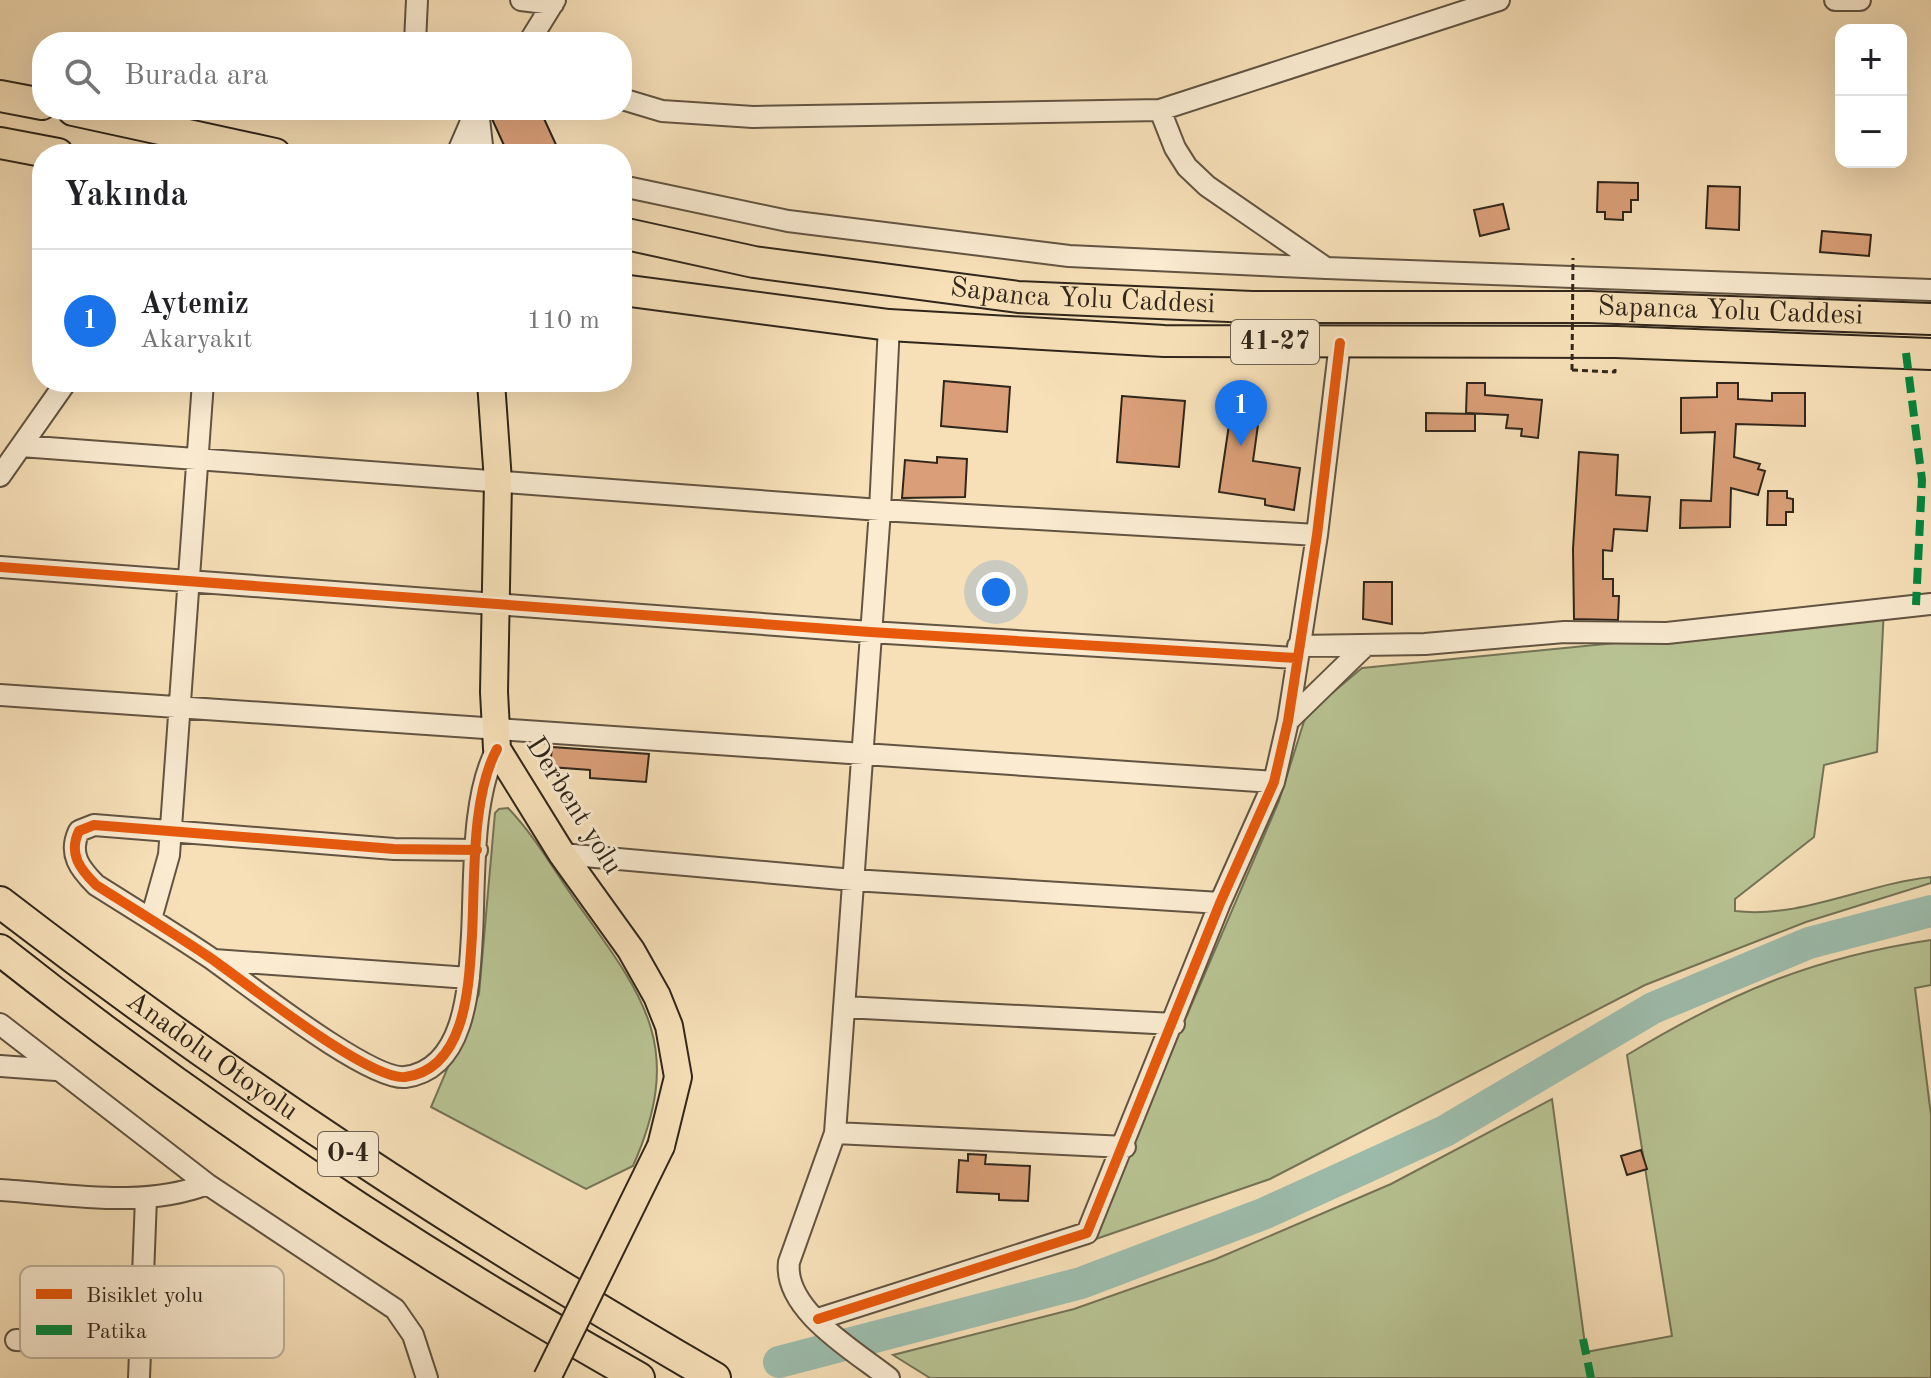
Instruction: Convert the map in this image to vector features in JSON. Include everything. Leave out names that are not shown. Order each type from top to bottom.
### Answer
[{"type":"highway","points":[[0,96],[32,102]]},
{"type":"highway","points":[[119,120],[229,144]]},
{"type":"highway","points":[[0,143],[32,149]]},
{"type":"highway","name":"Sapanca Yolu Caddesi","points":[[632,235],[754,262],[1018,297],[1252,307],[1589,307],[1931,319]]},
{"type":"highway","name":"Sapanca Yolu Caddesi","points":[[632,291],[889,325],[1164,341],[1616,342],[1931,354]]},
{"type":"highway","name":"Anadolu Otoyolu","points":[[0,902],[115,991],[380,1176],[565,1291],[715,1378]]},
{"type":"highway","name":"Anadolu Otoyolu","points":[[0,950],[101,1030],[361,1210],[532,1318],[639,1378]]},
{"type":"main road","name":"Derbent yolu","points":[[492,392],[498,481],[497,740],[562,854],[631,950],[669,1026],[678,1077],[661,1146],[547,1378]]},
{"type":"street","points":[[415,32],[417,0]]},
{"type":"street","points":[[521,0],[554,2],[535,32]]},
{"type":"street","points":[[632,102],[662,111],[740,117],[1160,110],[1499,0]]},
{"type":"street","points":[[1835,0],[1860,0]]},
{"type":"street","points":[[1160,110],[1175,148],[1187,167],[1207,186],[1326,268]]},
{"type":"street","points":[[462,144],[472,120]]},
{"type":"street","points":[[478,120],[482,144]]},
{"type":"street","points":[[632,188],[788,221],[1053,254],[1326,268],[1931,290]]},
{"type":"street","points":[[883,1373],[834,1338],[789,1287],[787,1275],[835,1133],[880,510],[889,325]]},
{"type":"street","points":[[818,1319],[1087,1233],[1125,1147],[1220,903],[1274,782],[1288,721],[1317,535],[1340,343]]},
{"type":"street","points":[[0,476],[59,392]]},
{"type":"street","points":[[151,919],[162,887],[171,830],[202,392]]},
{"type":"street","points":[[21,446],[880,510],[1317,535]]},
{"type":"street","points":[[0,567],[870,632],[1297,652],[1564,632],[1667,633],[1931,604]]},
{"type":"street","points":[[1288,721],[1366,645]]},
{"type":"street","points":[[0,695],[497,740],[862,756],[1274,782]]},
{"type":"street","points":[[477,850],[394,849],[94,825],[79,831],[74,851],[81,870],[96,885],[212,960],[342,1051],[395,1077],[421,1072],[443,1055],[456,1034],[469,978],[477,850],[486,773],[497,740]]},
{"type":"street","points":[[562,854],[853,880],[1220,903]]},
{"type":"street","points":[[212,960],[469,978]]},
{"type":"street","points":[[844,1007],[1174,1024]]},
{"type":"street","points":[[0,1024],[207,1184],[395,1309],[413,1335],[425,1378]]},
{"type":"street","points":[[0,1066],[56,1070]]},
{"type":"street","points":[[835,1133],[1125,1147]]},
{"type":"street","points":[[0,1190],[146,1198],[189,1191],[207,1184]]},
{"type":"street","points":[[143,1266],[146,1198]]},
{"type":"street","points":[[16,1340],[20,1340]]},
{"type":"path","points":[[1573,258],[1572,370],[1615,372]]},
{"type":"green space","points":[[1884,607],[1877,752],[1824,765],[1814,837],[1735,899],[1735,911],[1760,912],[1809,906],[1882,886],[1931,877],[1931,883],[1806,922],[1645,985],[1270,1179],[1090,1241],[1279,801],[1306,715],[1362,668],[1646,640]]},
{"type":"green space","points":[[508,808],[536,842],[622,968],[639,997],[650,1026],[656,1056],[656,1089],[648,1125],[633,1166],[586,1189],[431,1107],[479,994],[495,813]]},
{"type":"green space","points":[[1931,940],[1931,985],[1915,988],[1931,1115],[1931,1378],[930,1378],[893,1355],[1074,1309],[1216,1259],[1391,1184],[1552,1099],[1586,1352],[1672,1336],[1627,1055],[1701,1013],[1773,981],[1847,957]]},
{"type":"building","points":[[492,120],[545,120],[556,144],[503,144]]},
{"type":"building","points":[[1598,182],[1638,183],[1638,200],[1631,200],[1631,212],[1623,212],[1623,220],[1605,219],[1605,212],[1597,212]]},
{"type":"building","points":[[1708,186],[1740,187],[1739,230],[1706,228]]},
{"type":"building","points":[[1503,204],[1509,229],[1480,236],[1474,210]]},
{"type":"building","points":[[1822,231],[1871,235],[1869,256],[1820,252]]},
{"type":"building","points":[[944,381],[1010,387],[1007,432],[941,426]]},
{"type":"building","points":[[1467,383],[1485,383],[1485,395],[1542,400],[1538,438],[1521,436],[1522,429],[1506,428],[1508,415],[1466,413]]},
{"type":"building","points":[[1717,383],[1738,383],[1738,399],[1772,401],[1772,393],[1805,393],[1805,426],[1736,424],[1734,457],[1760,464],[1758,469],[1765,471],[1758,495],[1731,488],[1730,527],[1680,528],[1681,500],[1711,501],[1715,432],[1681,433],[1681,398],[1717,397]]},
{"type":"building","points":[[1122,396],[1185,401],[1179,467],[1117,462]]},
{"type":"building","points":[[1233,398],[1261,403],[1253,461],[1300,468],[1294,510],[1265,505],[1265,499],[1219,492]]},
{"type":"building","points":[[1426,413],[1475,414],[1475,431],[1426,431]]},
{"type":"building","points":[[1579,452],[1618,455],[1616,495],[1650,497],[1647,531],[1614,529],[1612,551],[1603,550],[1603,579],[1613,579],[1613,596],[1619,596],[1618,620],[1574,619],[1573,549]]},
{"type":"building","points":[[937,457],[967,459],[965,497],[902,498],[905,460],[937,463]]},
{"type":"building","points":[[1768,491],[1787,491],[1787,498],[1793,499],[1793,512],[1786,512],[1786,525],[1767,525]]},
{"type":"building","points":[[1364,582],[1392,582],[1392,624],[1363,619]]},
{"type":"building","points":[[552,747],[649,754],[646,782],[590,778],[590,770],[550,767]]},
{"type":"building","points":[[1641,1150],[1647,1169],[1627,1175],[1621,1156]]},
{"type":"building","points":[[968,1154],[986,1155],[985,1164],[1030,1166],[1028,1201],[999,1200],[999,1194],[957,1192],[959,1160],[968,1161]]},
{"type":"waterway","points":[[779,1362],[1081,1283],[1263,1214],[1445,1131],[1653,1008],[1809,943],[1931,911]]},
{"type":"marked path","points":[[1906,353],[1922,480],[1916,605]]},
{"type":"marked path","points":[[1583,1339],[1591,1378]]},
{"type":"cycle path","points":[[818,1319],[1087,1233],[1220,903],[1274,782],[1288,721],[1317,535],[1340,343]]},
{"type":"cycle path","points":[[0,567],[870,632],[1296,658]]},
{"type":"cycle path","points":[[477,850],[394,849],[94,825],[79,831],[75,854],[96,885],[209,957],[336,1047],[388,1074],[405,1077],[426,1071],[441,1058],[453,1041],[461,1021],[469,976],[474,865],[476,839],[478,814],[497,749]]},
{"type":"place","name":"Aytemiz","points":[[1241,446]]}]
